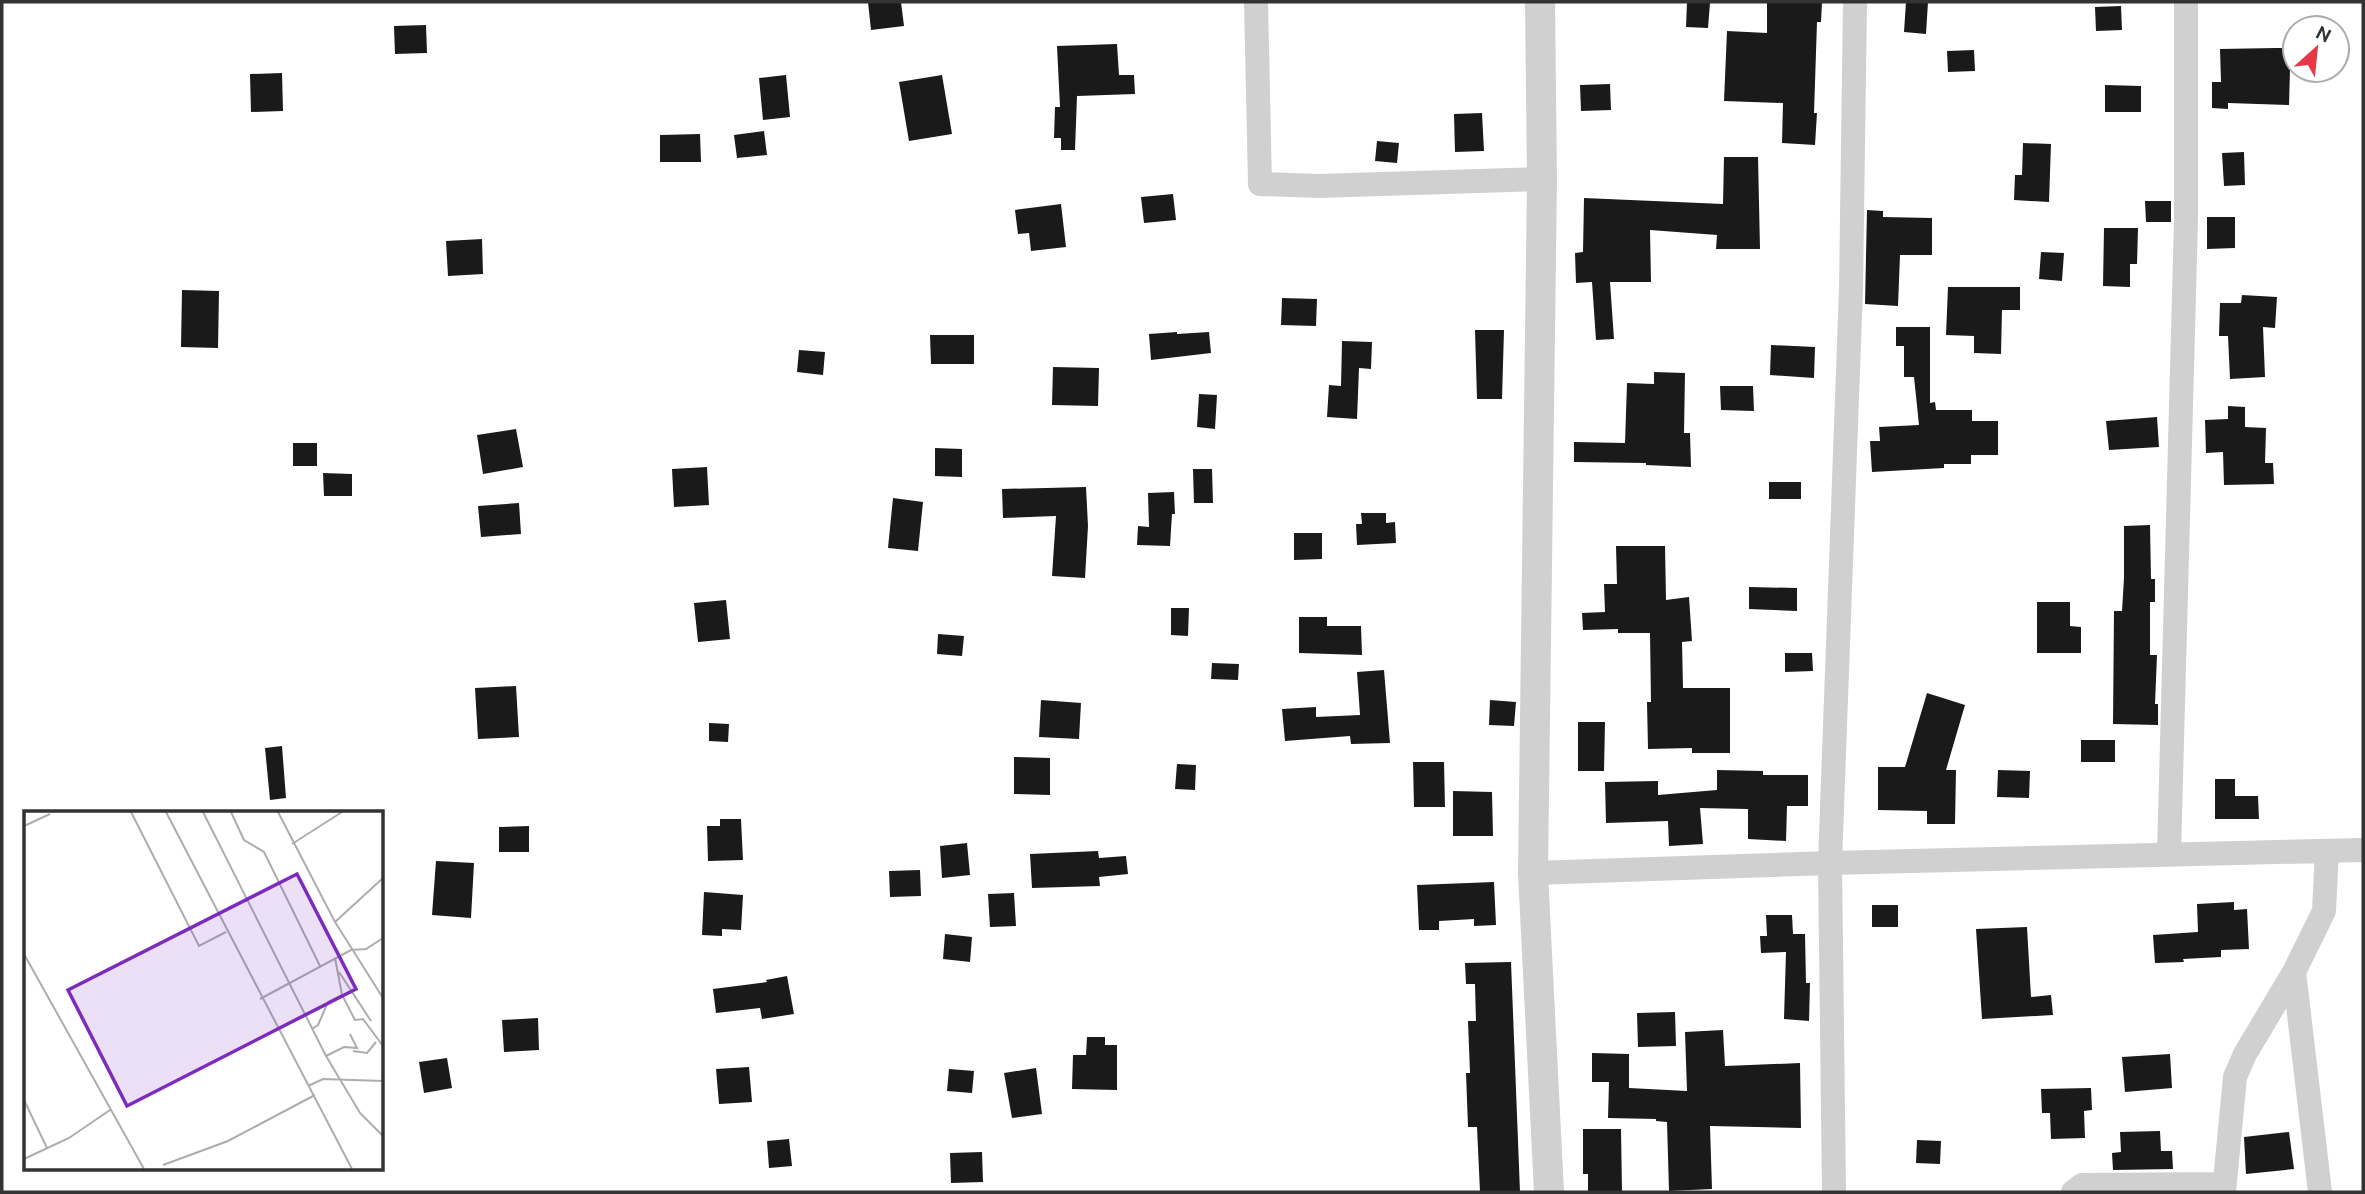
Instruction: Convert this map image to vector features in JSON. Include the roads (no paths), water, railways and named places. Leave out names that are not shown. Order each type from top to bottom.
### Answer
[{"type":"street","points":[[1256,2],[1260,184],[1319,186],[1542,179]]},
{"type":"street","points":[[1541,2],[1542,179],[1533,873],[1549,1192]]},
{"type":"street","points":[[1834,1192],[1830,863],[1851,289],[1855,2]]},
{"type":"street","points":[[2169,854],[2186,219],[2186,2]]},
{"type":"street","points":[[1533,873],[2363,850]]},
{"type":"street","points":[[2073,1192],[2082,1185],[2223,1188],[2235,1077],[2245,1054],[2294,972],[2324,911],[2327,851]]},
{"type":"street","points":[[2294,972],[2320,1192]]}]
